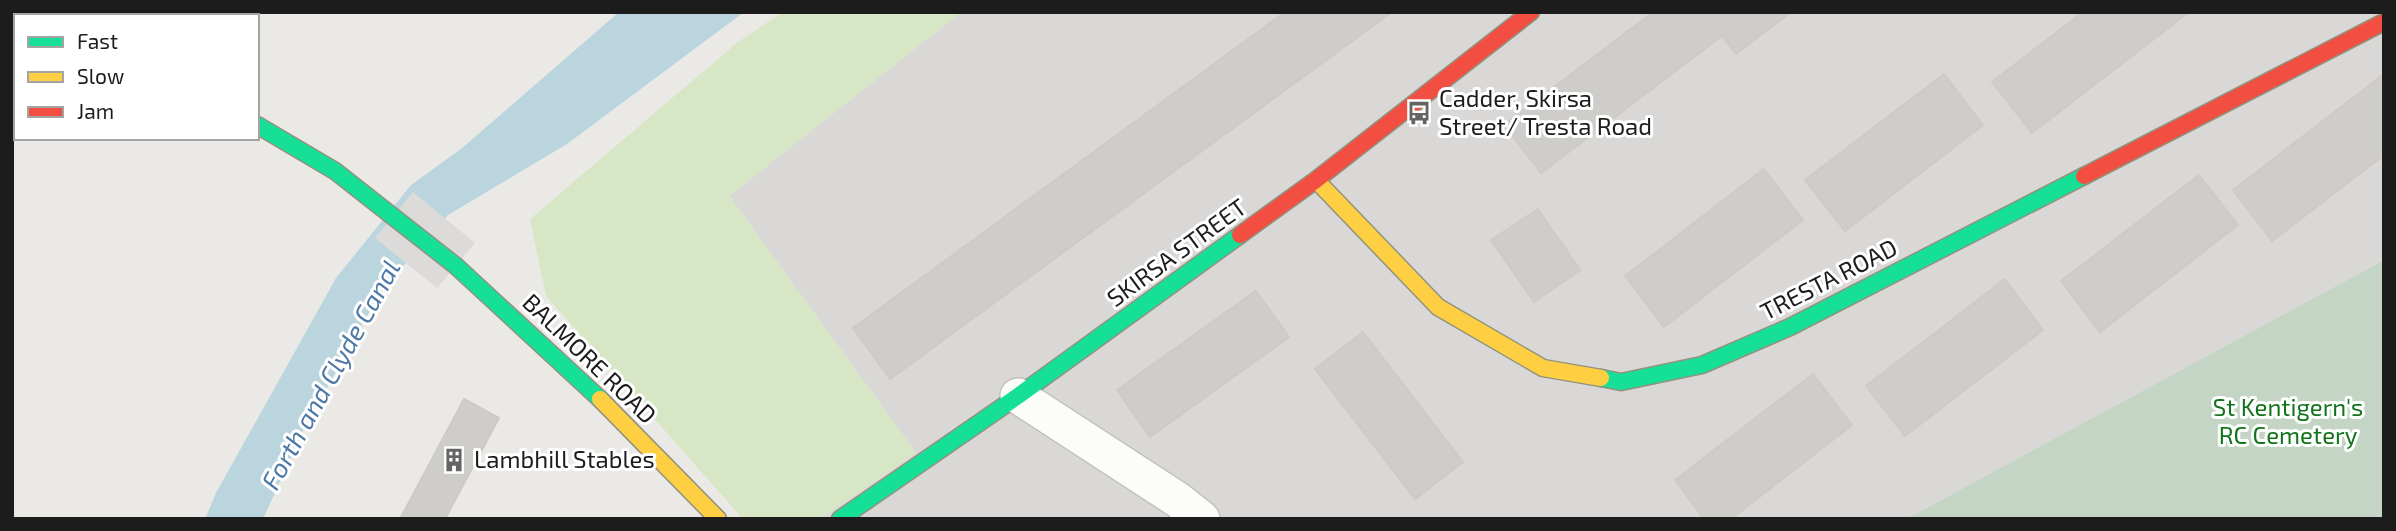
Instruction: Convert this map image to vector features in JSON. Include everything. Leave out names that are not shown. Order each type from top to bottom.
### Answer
[{"type":"street","name":"SKIRSA STREET","points":[[840,519],[1018,396],[1316,180],[1531,12]]},
{"type":"street","name":"TRESTA ROAD","points":[[1316,180],[1438,307],[1543,368],[1621,382],[1702,365],[1790,327],[2384,22]]},
{"type":"street","name":"BALMORE ROAD","points":[[259,126],[335,170],[456,265],[577,376],[718,519]]},
{"type":"street","points":[[1018,396],[1178,500],[1202,519]]},
{"type":"shaded area","points":[[961,12],[2384,12],[2384,260],[1906,519],[820,519],[916,453],[729,196]]},
{"type":"green space","points":[[783,12],[961,12],[729,196],[916,453],[820,519],[743,519],[546,296],[530,219],[738,42]]},
{"type":"green space","name":"St Kentigern's RC Cemetery","points":[[2384,260],[2384,519],[1906,519]]},
{"type":"water","name":"Forth and Clyde Canal","points":[[619,12],[744,12],[567,144],[448,215],[381,291],[303,431],[263,519],[205,519],[216,493],[336,278],[411,185],[461,149]]},
{"type":"pier","points":[[413,192],[475,243],[437,288],[375,238]]},
{"type":"building","points":[[1285,12],[1392,12],[890,379],[853,328]]},
{"type":"building","points":[[1653,12],[1791,12],[1736,54],[1722,36],[1541,173],[1504,125]]},
{"type":"building","points":[[2083,12],[2189,12],[2032,133],[1992,82]]},
{"type":"building","points":[[1944,74],[1983,125],[1845,231],[1805,180]]},
{"type":"building","points":[[2384,74],[2384,155],[2272,241],[2233,190]]},
{"type":"building","points":[[1764,169],[1803,220],[1664,327],[1625,276]]},
{"type":"building","points":[[2199,175],[2238,225],[2100,332],[2061,281]]},
{"type":"building","points":[[1538,209],[1580,270],[1534,302],[1491,240]]},
{"type":"building","points":[[2005,279],[2043,330],[1905,436],[1866,386]]},
{"type":"building","points":[[1256,291],[1289,337],[1150,437],[1117,390]]},
{"type":"building","points":[[1363,332],[1463,462],[1415,499],[1315,369]]},
{"type":"building","points":[[1813,374],[1852,425],[1731,519],[1704,519],[1675,480]]},
{"type":"building","name":"Lambhill Stables","points":[[464,399],[499,418],[445,519],[400,519]]},
{"type":"traffic: fast","points":[[259,126],[335,171],[456,266],[600,399]]},
{"type":"traffic: fast","points":[[1601,378],[1621,382],[1702,365],[1790,327],[2084,176]]},
{"type":"traffic: fast","points":[[840,519],[1018,396],[1240,235]]},
{"type":"traffic: slow","points":[[1316,180],[1438,307],[1543,368],[1601,378]]},
{"type":"traffic: slow","points":[[600,399],[718,519]]},
{"type":"traffic: jam","points":[[1240,235],[1316,180],[1531,12]]},
{"type":"traffic: jam","points":[[2084,176],[2384,22]]},
{"type":"place","name":"Cadder, Skirsa Street/ Tresta Road","points":[[1419,113]]},
{"type":"place","name":"Lambhill Stables","points":[[454,460]]}]
